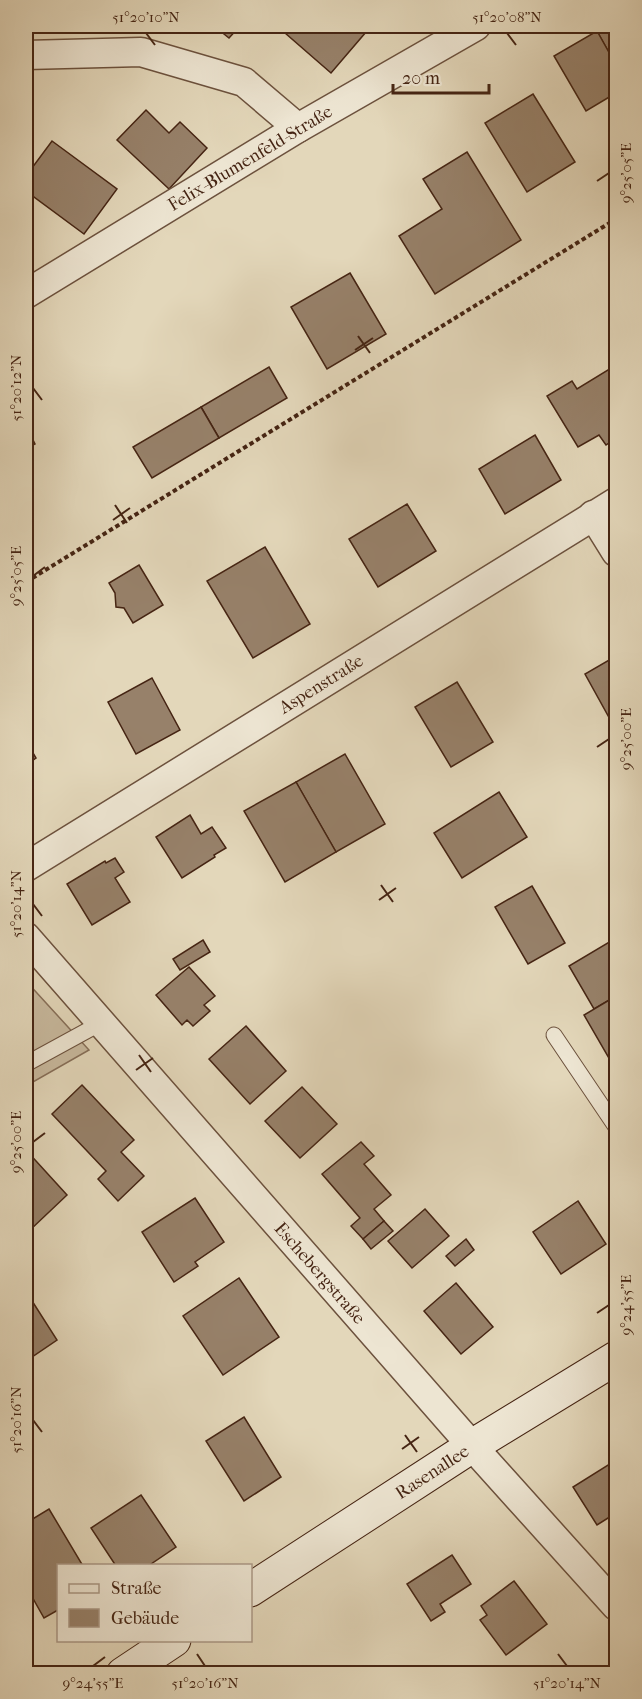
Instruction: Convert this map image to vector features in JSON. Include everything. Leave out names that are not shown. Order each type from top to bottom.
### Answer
[{"type":"main road","name":"Rasenallee","points":[[252,1589],[472,1446],[616,1358]]},
{"type":"main road","points":[[123,1674],[172,1642]]},
{"type":"street","name":"Felix-Blumenfeld-Straße","points":[[26,294],[298,128],[476,26]]},
{"type":"street","points":[[26,55],[141,52],[244,82],[298,128]]},
{"type":"street","points":[[605,508],[616,552]]},
{"type":"street","name":"Aspenstraße","points":[[26,867],[605,508]]},
{"type":"street","name":"Eschebergstraße","points":[[26,937],[472,1446],[616,1606]]},
{"type":"lane","points":[[26,1064],[101,1023]]},
{"type":"lane","points":[[554,1035],[616,1127]]},
{"type":"path","points":[[26,582],[616,219]]},
{"type":"shaded area","points":[[26,981],[89,1050],[26,1086]]},
{"type":"building","points":[[214,26],[240,26],[229,38]]},
{"type":"building","points":[[277,26],[358,26],[366,32],[331,73]]},
{"type":"building","points":[[606,26],[616,26],[616,65],[597,31]]},
{"type":"building","points":[[597,31],[616,65],[616,93],[586,111],[554,56]]},
{"type":"building","points":[[533,94],[575,162],[527,192],[485,123]]},
{"type":"building","points":[[146,110],[169,133],[180,122],[207,148],[169,189],[117,140]]},
{"type":"building","points":[[52,141],[117,189],[84,234],[26,191],[26,176]]},
{"type":"building","points":[[467,152],[521,240],[435,294],[399,236],[442,209],[423,179]]},
{"type":"building","points":[[350,273],[386,334],[327,369],[291,307]]},
{"type":"building","points":[[616,365],[616,438],[606,445],[599,435],[578,447],[547,396],[572,381],[577,389]]},
{"type":"building","points":[[269,367],[287,398],[219,438],[201,407]]},
{"type":"building","points":[[201,407],[219,438],[152,478],[133,447]]},
{"type":"building","points":[[26,426],[35,444],[26,449]]},
{"type":"building","points":[[535,435],[561,480],[505,514],[479,469]]},
{"type":"building","points":[[407,504],[436,551],[378,587],[349,539]]},
{"type":"building","points":[[265,547],[310,624],[253,658],[207,581]]},
{"type":"building","points":[[139,565],[163,605],[133,623],[124,608],[116,607],[115,593],[109,583]]},
{"type":"building","points":[[616,656],[616,730],[585,674]]},
{"type":"building","points":[[152,678],[180,730],[136,754],[108,702]]},
{"type":"building","points":[[457,682],[493,742],[451,767],[415,707]]},
{"type":"building","points":[[26,741],[36,758],[26,765]]},
{"type":"building","points":[[345,754],[385,824],[336,852],[296,782]]},
{"type":"building","points":[[296,782],[336,852],[285,882],[244,811]]},
{"type":"building","points":[[26,786],[33,797],[26,802]]},
{"type":"building","points":[[499,792],[527,837],[462,878],[434,833]]},
{"type":"building","points":[[190,815],[201,834],[212,827],[226,848],[182,878],[156,837]]},
{"type":"building","points":[[115,858],[124,872],[115,878],[130,902],[92,925],[67,884],[105,861],[106,863]]},
{"type":"building","points":[[532,886],[565,943],[528,964],[495,907]]},
{"type":"building","points":[[616,938],[616,996],[594,1009],[569,966]]},
{"type":"building","points":[[203,940],[210,952],[180,970],[173,959]]},
{"type":"building","points":[[189,967],[215,996],[204,1005],[210,1011],[193,1026],[187,1020],[182,1025],[156,995]]},
{"type":"building","points":[[616,996],[616,1056],[610,1060],[584,1015]]},
{"type":"building","points":[[246,1026],[286,1071],[250,1104],[209,1059]]},
{"type":"building","points":[[82,1085],[134,1140],[121,1152],[144,1176],[118,1201],[98,1179],[106,1171],[52,1114]]},
{"type":"building","points":[[302,1087],[337,1124],[300,1158],[265,1121]]},
{"type":"building","points":[[361,1142],[374,1156],[364,1164],[391,1195],[374,1209],[384,1221],[363,1239],[351,1226],[360,1218],[322,1174]]},
{"type":"building","points":[[26,1150],[67,1195],[29,1231],[26,1228]]},
{"type":"building","points":[[195,1198],[224,1242],[195,1262],[198,1266],[174,1282],[142,1232]]},
{"type":"building","points":[[578,1201],[606,1244],[561,1274],[533,1232]]},
{"type":"building","points":[[425,1209],[449,1236],[412,1268],[388,1241]]},
{"type":"building","points":[[384,1221],[393,1231],[371,1249],[363,1239]]},
{"type":"building","points":[[466,1239],[474,1250],[455,1266],[446,1256]]},
{"type":"building","points":[[239,1278],[279,1337],[223,1375],[183,1316]]},
{"type":"building","points":[[456,1283],[493,1327],[461,1354],[424,1311]]},
{"type":"building","points":[[26,1294],[57,1340],[26,1361]]},
{"type":"building","points":[[244,1417],[281,1477],[244,1501],[206,1441]]},
{"type":"building","points":[[616,1460],[616,1513],[597,1525],[573,1487]]},
{"type":"building","points":[[141,1495],[176,1547],[151,1564],[115,1564],[91,1528]]},
{"type":"building","points":[[49,1509],[82,1564],[57,1564],[57,1611],[44,1618],[26,1586],[26,1523]]},
{"type":"building","points":[[452,1555],[471,1584],[440,1604],[445,1612],[431,1621],[407,1584]]},
{"type":"building","points":[[514,1581],[547,1624],[506,1655],[480,1620],[487,1615],[481,1606]]}]
